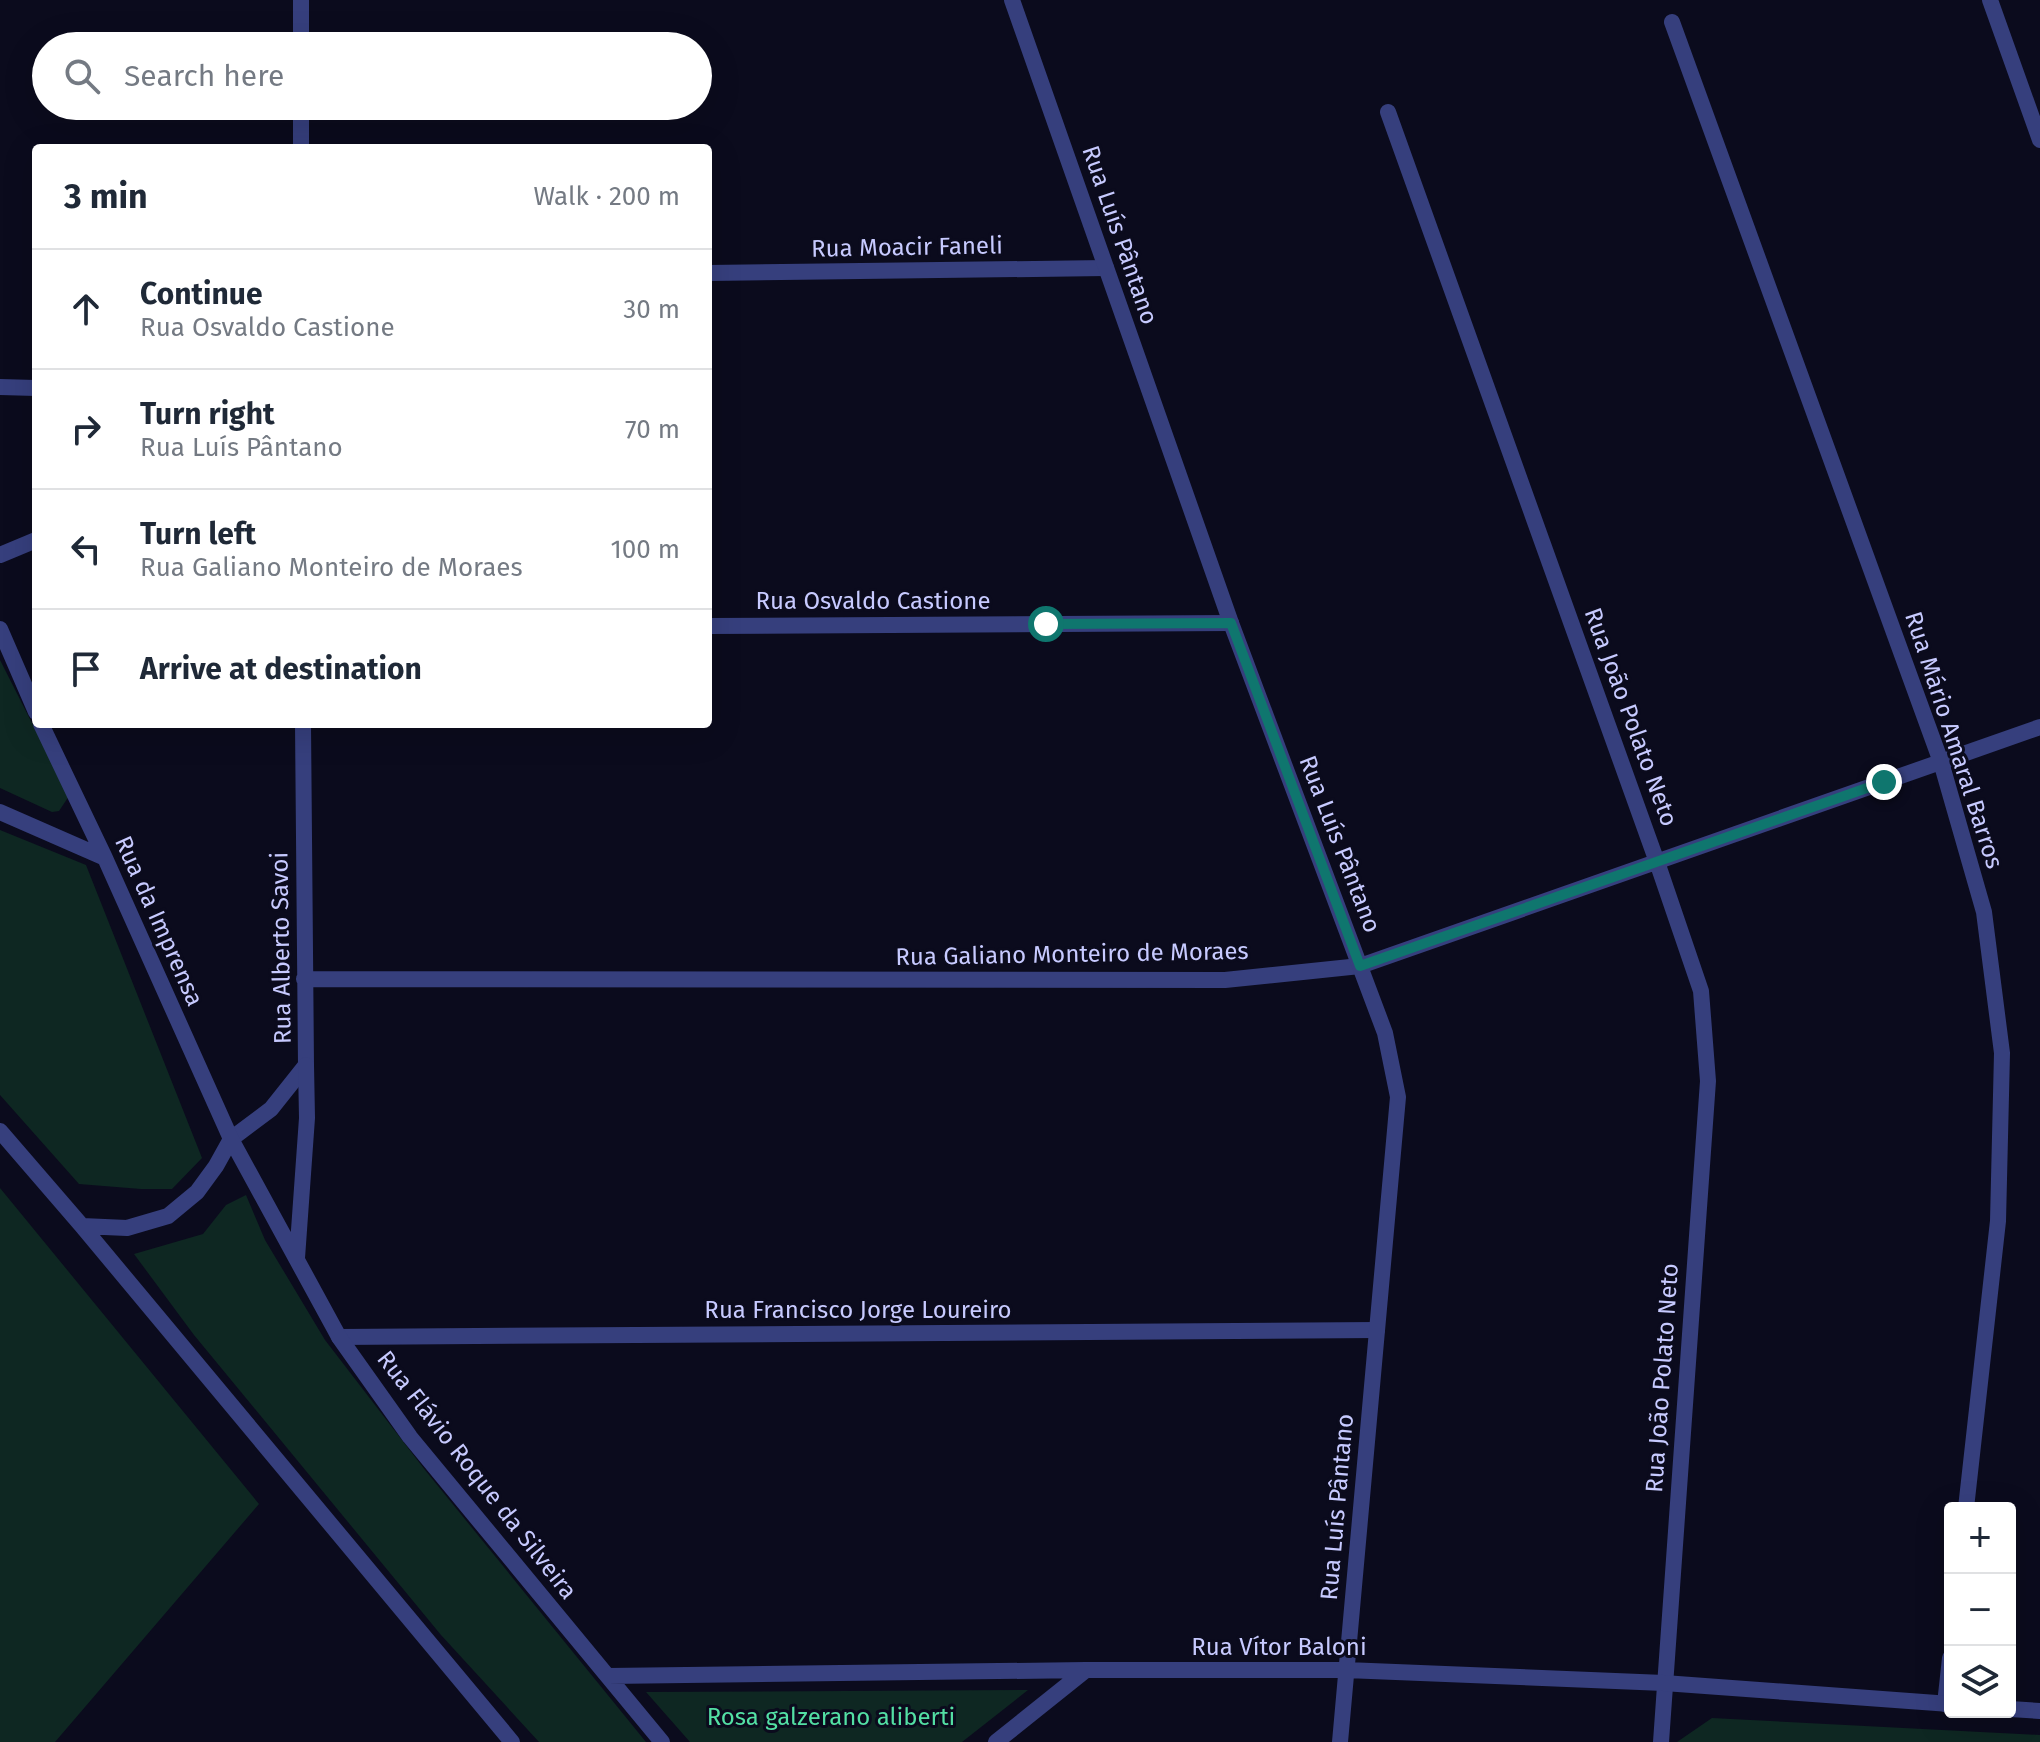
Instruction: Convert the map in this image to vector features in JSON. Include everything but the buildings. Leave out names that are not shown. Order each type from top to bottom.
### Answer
[{"type":"street","points":[[301,0],[301,32]]},
{"type":"street","name":"Rua Luís Pântano","points":[[1012,0],[1231,623],[1385,1033],[1398,1097],[1340,1742]]},
{"type":"street","points":[[1990,0],[2040,140]]},
{"type":"street","name":"Rua Mário Amaral Barros","points":[[1672,22],[1941,762],[1984,912],[2002,1053],[1998,1221],[1967,1502]]},
{"type":"street","name":"Rua João Polato Neto","points":[[1388,112],[1701,991],[1708,1081],[1661,1742]]},
{"type":"street","points":[[301,120],[301,144]]},
{"type":"street","name":"Rua Moacir Faneli","points":[[712,273],[1106,268]]},
{"type":"street","points":[[0,387],[32,388]]},
{"type":"street","points":[[0,555],[32,542]]},
{"type":"street","name":"Rua Osvaldo Castione","points":[[712,626],[1231,623]]},
{"type":"street","points":[[0,629],[32,703]]},
{"type":"street","name":"Rua Galiano Monteiro de Moraes","points":[[304,979],[1225,980],[1360,966],[2040,727]]},
{"type":"street","name":"Rua da Imprensa","points":[[43,728],[231,1139]]},
{"type":"street","name":"Rua Alberto Savoi","points":[[231,1139],[271,1109],[306,1065],[303,728]]},
{"type":"street","points":[[0,812],[105,858]]},
{"type":"street","points":[[297,1260],[307,1118],[306,1065]]},
{"type":"street","points":[[0,1131],[512,1742]]},
{"type":"street","points":[[82,1226],[127,1228],[168,1216],[197,1192],[231,1139]]},
{"type":"street","name":"Rua Flávio Roque da Silveira","points":[[231,1139],[339,1337],[410,1437],[662,1742]]},
{"type":"street","name":"Rua Francisco Jorge Loureiro","points":[[339,1337],[1377,1330]]},
{"type":"street","points":[[996,1742],[1086,1670]]},
{"type":"street","name":"Rua Vítor Baloni","points":[[608,1676],[1346,1670],[1664,1683],[1944,1704]]},
{"type":"street","points":[[2016,1709],[2040,1711]]},
{"type":"green space","points":[[0,660],[69,796],[59,811],[52,812],[0,788]]},
{"type":"green space","points":[[0,830],[86,865],[202,1158],[172,1189],[79,1184],[0,1095]]},
{"type":"green space","points":[[0,1188],[259,1504],[55,1742],[0,1742]]},
{"type":"green space","points":[[246,1195],[265,1240],[325,1340],[425,1470],[646,1742],[539,1742],[441,1635],[194,1335],[134,1254],[203,1234],[226,1205]]},
{"type":"green space","name":"Rosa galzerano aliberti","points":[[1028,1690],[962,1742],[690,1742],[646,1692]]},
{"type":"green space","points":[[1712,1718],[2040,1735],[2040,1742],[1677,1742]]},
{"type":"route","points":[[1046,624],[1231,623],[1360,966],[1884,782]]}]
